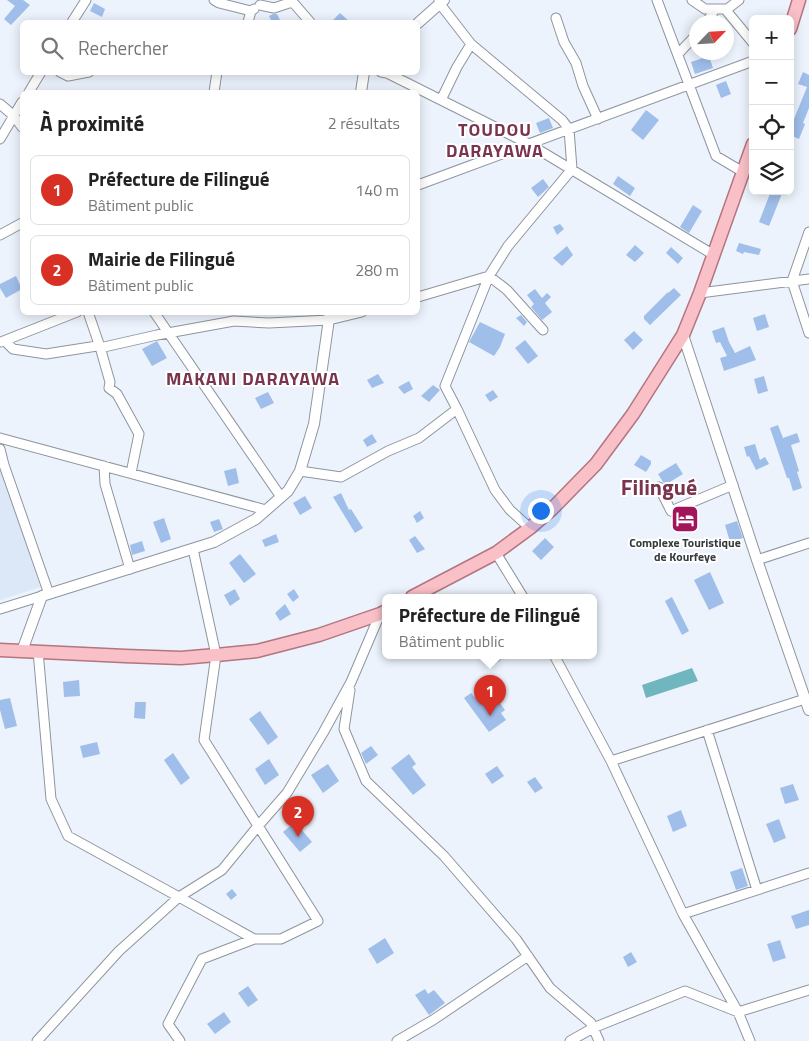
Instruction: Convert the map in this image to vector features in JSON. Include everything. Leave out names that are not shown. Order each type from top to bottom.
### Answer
[{"type":"main road","points":[[794,16],[799,0]]},
{"type":"main road","points":[[418,594],[496,553],[552,509],[596,464],[633,414],[684,335],[751,150]]},
{"type":"main road","points":[[0,650],[181,658],[216,655],[257,650],[319,635],[382,612]]},
{"type":"street","points":[[73,20],[86,0]]},
{"type":"street","points":[[214,0],[251,12]]},
{"type":"street","points":[[657,0],[716,156],[743,172]]},
{"type":"street","points":[[692,0],[706,9],[726,10],[749,38]]},
{"type":"street","points":[[726,10],[739,0]]},
{"type":"street","points":[[249,20],[251,12],[261,2],[274,8],[291,1],[308,20]]},
{"type":"street","points":[[420,21],[441,1],[471,44],[562,120],[569,130],[572,169],[508,246],[490,276],[445,386],[496,490],[510,510],[530,528]]},
{"type":"street","points":[[711,15],[715,9]]},
{"type":"street","points":[[556,18],[564,42],[576,63],[583,86],[598,119]]},
{"type":"street","points":[[678,54],[689,42]]},
{"type":"street","points":[[441,100],[471,44]]},
{"type":"street","points":[[420,184],[749,63]]},
{"type":"street","points":[[30,90],[39,75]]},
{"type":"street","points":[[214,90],[217,75]]},
{"type":"street","points":[[361,90],[364,75]]},
{"type":"street","points":[[391,75],[529,144],[714,255]]},
{"type":"street","points":[[0,104],[14,116],[20,124]]},
{"type":"street","points":[[0,139],[20,106]]},
{"type":"street","points":[[0,235],[20,224]]},
{"type":"street","points":[[809,232],[792,281],[809,333]]},
{"type":"street","points":[[420,295],[490,276]]},
{"type":"street","points":[[490,276],[507,290],[543,330]]},
{"type":"street","points":[[700,293],[809,279]]},
{"type":"street","points":[[2,342],[70,315]]},
{"type":"street","points":[[89,315],[110,382],[109,388],[117,394],[139,434],[131,473]]},
{"type":"street","points":[[156,315],[282,496]]},
{"type":"street","points":[[0,609],[214,542],[256,519],[288,491],[300,471],[314,424],[330,316],[269,323],[234,321],[104,347],[97,346],[46,354],[13,349],[2,342]]},
{"type":"street","points":[[684,335],[757,560],[809,710]]},
{"type":"street","points":[[300,471],[341,477],[388,451],[419,438],[457,409]]},
{"type":"street","points":[[0,438],[266,510]]},
{"type":"street","points":[[0,449],[46,595],[22,651]]},
{"type":"street","points":[[104,466],[106,484],[130,569]]},
{"type":"street","points":[[658,487],[671,511],[733,485]]},
{"type":"street","points":[[757,560],[809,542]]},
{"type":"street","points":[[180,1041],[168,1024],[202,959],[254,939],[281,939],[318,922],[204,740],[216,655],[193,549]]},
{"type":"street","points":[[496,553],[521,594]]},
{"type":"street","points":[[37,1041],[119,951],[179,897],[222,870],[287,793],[324,733],[351,682],[382,614]]},
{"type":"street","points":[[38,651],[51,799],[68,836],[254,939]]},
{"type":"street","points":[[556,659],[611,761],[683,914],[738,1012],[750,1041]]},
{"type":"street","points":[[351,682],[344,729],[366,781],[444,856],[516,939],[550,988],[591,1023],[599,1041]]},
{"type":"street","points":[[611,761],[805,699]]},
{"type":"street","points":[[707,730],[757,890]]},
{"type":"street","points":[[683,914],[809,873]]},
{"type":"street","points":[[397,1041],[433,1020],[528,956]]},
{"type":"street","points":[[570,1041],[593,1028],[684,991],[738,1012],[809,990]]},
{"type":"shaded area","points":[[0,463],[40,587],[0,600]]},
{"type":"water","points":[[692,668],[698,681],[646,698],[642,685]]},
{"type":"building","points":[[7,0],[23,0],[30,5],[11,25],[4,19],[15,6]]},
{"type":"building","points":[[94,3],[105,9],[102,17],[90,11]]},
{"type":"building","points":[[340,13],[348,20],[333,20]]},
{"type":"building","points":[[277,14],[280,20],[271,20],[269,16]]},
{"type":"building","points":[[710,60],[713,68],[695,74],[691,62]]},
{"type":"building","points":[[803,72],[809,75],[809,108],[799,139],[794,137],[794,119],[807,87],[798,84]]},
{"type":"building","points":[[726,81],[731,94],[721,98],[716,85]]},
{"type":"building","points":[[646,110],[659,120],[643,140],[631,130]]},
{"type":"building","points":[[549,118],[553,128],[540,133],[536,123]]},
{"type":"building","points":[[618,176],[635,188],[630,196],[613,184]]},
{"type":"building","points":[[543,179],[549,187],[538,197],[531,188]]},
{"type":"building","points":[[769,195],[781,195],[769,226],[759,222]]},
{"type":"building","points":[[693,205],[702,211],[689,233],[680,227]]},
{"type":"building","points":[[560,224],[564,229],[557,235],[553,227]]},
{"type":"building","points":[[739,243],[761,249],[759,255],[744,252],[743,254],[736,251]]},
{"type":"building","points":[[635,245],[644,253],[635,262],[626,255]]},
{"type":"building","points":[[567,246],[573,255],[562,266],[553,258]]},
{"type":"building","points":[[671,247],[683,258],[678,264],[666,253]]},
{"type":"building","points":[[16,276],[20,290],[6,298],[0,288],[0,284]]},
{"type":"building","points":[[674,288],[681,295],[650,325],[644,319],[644,316]]},
{"type":"building","points":[[535,289],[542,298],[547,293],[551,297],[545,303],[552,312],[542,320],[531,307],[534,304],[527,295]]},
{"type":"building","points":[[765,314],[769,327],[757,331],[753,318]]},
{"type":"building","points":[[521,315],[527,322],[524,326],[516,318]]},
{"type":"building","points":[[480,322],[505,334],[494,356],[469,342]]},
{"type":"building","points":[[724,327],[735,353],[750,346],[756,360],[724,371],[720,358],[727,356],[720,342],[716,343],[712,331]]},
{"type":"building","points":[[634,331],[643,340],[633,350],[624,340]]},
{"type":"building","points":[[525,340],[538,356],[528,364],[515,348]]},
{"type":"building","points":[[157,341],[167,358],[152,366],[142,349]]},
{"type":"building","points":[[378,374],[384,383],[372,388],[367,380]]},
{"type":"building","points":[[764,376],[768,391],[758,394],[754,379]]},
{"type":"building","points":[[409,381],[413,389],[404,394],[398,387]]},
{"type":"building","points":[[433,385],[440,390],[429,402],[421,396]]},
{"type":"building","points":[[493,390],[498,397],[490,402],[485,395]]},
{"type":"building","points":[[268,392],[274,403],[261,409],[255,398]]},
{"type":"building","points":[[778,425],[783,438],[797,433],[800,442],[791,445],[802,488],[793,491],[770,428]]},
{"type":"building","points":[[372,434],[377,442],[367,447],[363,440]]},
{"type":"building","points":[[755,444],[760,460],[765,457],[769,464],[756,470],[749,456],[747,457],[744,447]]},
{"type":"building","points":[[641,455],[651,461],[646,472],[634,465]]},
{"type":"building","points":[[676,463],[683,474],[665,485],[658,474]]},
{"type":"building","points":[[236,468],[239,483],[228,486],[224,471]]},
{"type":"building","points":[[341,493],[349,510],[351,509],[363,528],[355,533],[333,497]]},
{"type":"building","points":[[305,496],[312,508],[300,515],[293,503]]},
{"type":"building","points":[[420,511],[424,518],[417,523],[413,516]]},
{"type":"building","points":[[164,518],[171,539],[161,543],[153,522]]},
{"type":"building","points":[[219,519],[223,529],[214,532],[210,522]]},
{"type":"building","points":[[737,521],[743,538],[730,542],[725,525]]},
{"type":"building","points":[[276,534],[279,542],[265,547],[262,540]]},
{"type":"building","points":[[415,536],[425,549],[417,553],[409,540]]},
{"type":"building","points":[[545,538],[554,547],[541,560],[532,551]]},
{"type":"building","points":[[142,541],[145,551],[132,555],[130,545]]},
{"type":"building","points":[[240,554],[256,574],[244,583],[229,563]]},
{"type":"building","points":[[710,572],[724,603],[709,610],[694,580]]},
{"type":"building","points":[[235,589],[240,599],[230,606],[224,595]]},
{"type":"building","points":[[294,589],[299,597],[293,602],[287,594]]},
{"type":"building","points":[[672,597],[689,631],[682,635],[665,601]]},
{"type":"building","points":[[285,604],[291,614],[280,621],[275,613]]},
{"type":"building","points":[[485,659],[500,659],[501,660],[490,667]]},
{"type":"building","points":[[79,680],[80,696],[64,697],[63,682]]},
{"type":"building","points":[[471,693],[477,700],[487,693],[491,699],[495,696],[505,710],[501,713],[506,720],[489,732],[464,698]]},
{"type":"building","points":[[10,698],[17,726],[5,729],[0,710],[0,700]]},
{"type":"building","points":[[135,702],[146,702],[145,719],[134,718]]},
{"type":"building","points":[[260,711],[278,737],[268,745],[249,719]]},
{"type":"building","points":[[97,742],[100,754],[83,758],[80,746]]},
{"type":"building","points":[[371,746],[378,755],[366,764],[361,753]]},
{"type":"building","points":[[173,753],[190,778],[181,785],[164,760]]},
{"type":"building","points":[[409,754],[416,764],[412,767],[426,785],[413,795],[391,768]]},
{"type":"building","points":[[269,759],[279,775],[265,785],[255,769]]},
{"type":"building","points":[[328,764],[339,781],[323,793],[311,775]]},
{"type":"building","points":[[497,766],[504,776],[492,784],[485,774]]},
{"type":"building","points":[[535,777],[543,788],[535,793],[527,782]]},
{"type":"building","points":[[793,784],[799,800],[785,804],[780,788]]},
{"type":"building","points":[[681,810],[687,826],[673,832],[667,816]]},
{"type":"building","points":[[779,819],[786,838],[774,843],[766,824]]},
{"type":"building","points":[[295,822],[312,842],[300,852],[283,832]]},
{"type":"building","points":[[742,868],[748,886],[736,890],[730,872]]},
{"type":"building","points":[[232,889],[237,895],[231,900],[226,894]]},
{"type":"building","points":[[809,910],[809,925],[796,929],[791,916]]},
{"type":"building","points":[[385,938],[394,953],[377,964],[368,949]]},
{"type":"building","points":[[780,940],[786,958],[773,962],[767,944]]},
{"type":"building","points":[[631,952],[637,962],[628,967],[623,957]]},
{"type":"building","points":[[248,986],[258,1000],[248,1007],[238,993]]},
{"type":"building","points":[[425,989],[428,994],[434,990],[445,1003],[429,1015],[415,995]]},
{"type":"building","points":[[224,1012],[231,1022],[215,1034],[207,1024]]},
{"type":"place","name":"Complexe Touristique de Kourfeye","points":[[685,519]]},
{"type":"place","name":"Préfecture de Filingué","points":[[490,716]]},
{"type":"place","name":"Mairie de Filingué","points":[[298,837]]},
{"type":"district","name":"TOUDOU DARAYAWA","points":[[495,140]]},
{"type":"district","name":"MAKANI DARAYAWA","points":[[253,379]]},
{"type":"district","name":"Filingué","points":[[659,487]]}]
